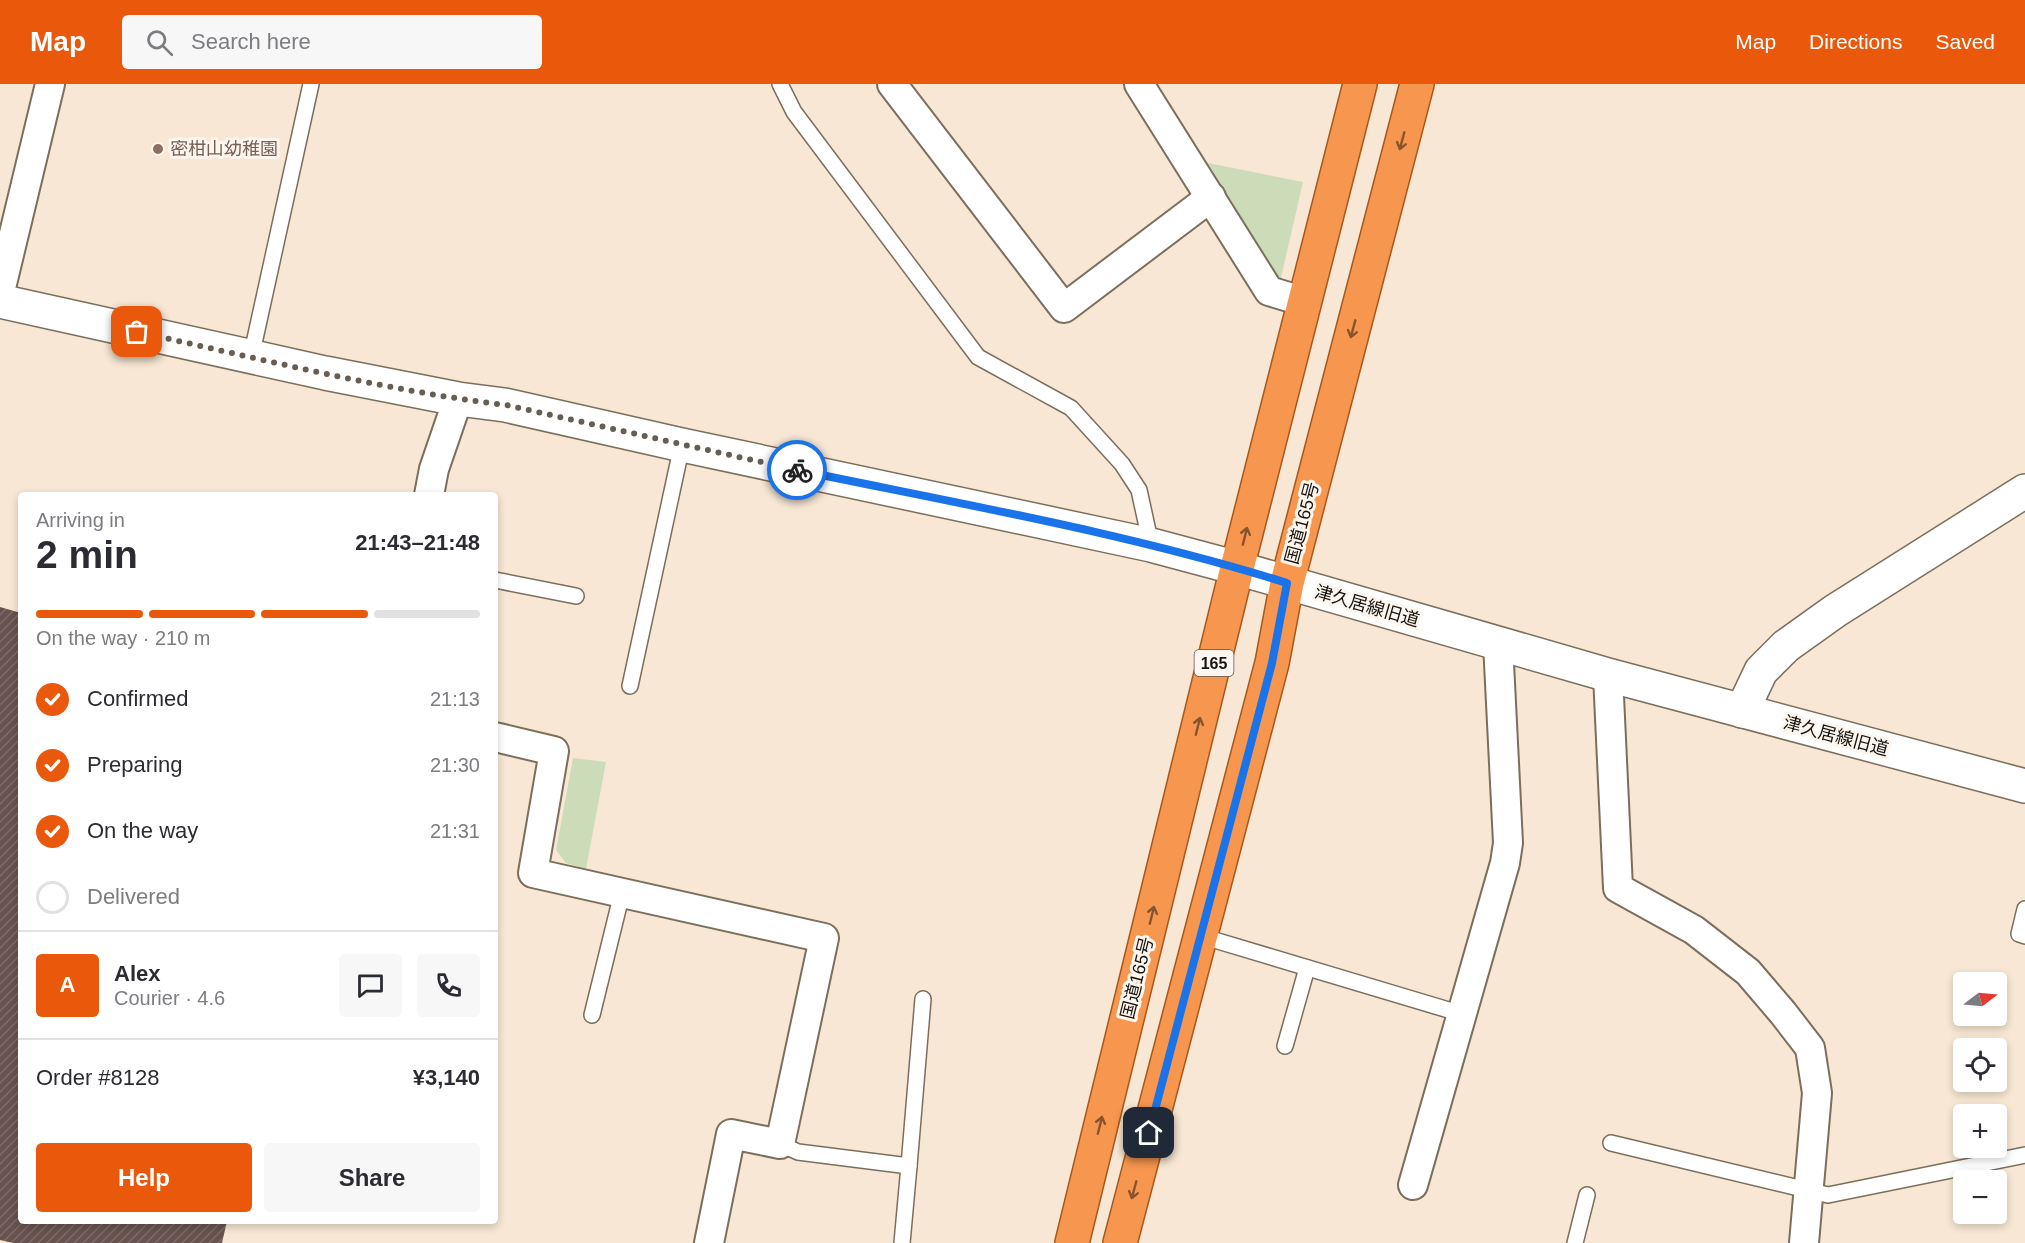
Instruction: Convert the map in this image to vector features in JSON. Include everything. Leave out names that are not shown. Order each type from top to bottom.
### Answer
[{"type":"highway","name":"国道165号","points":[[1072,1243],[1237,568],[1360,84]]},
{"type":"highway","name":"国道165号","points":[[1120,1243],[1272,663],[1287,583],[1417,84]]},
{"type":"street","points":[[0,292],[50,84]]},
{"type":"street","points":[[892,84],[1064,308],[1211,197]]},
{"type":"street","points":[[1139,84],[1269,291],[1305,302]]},
{"type":"street","name":"津久居線旧道","points":[[0,301],[251,357],[458,399],[506,405],[682,446],[1150,545],[1608,675],[2025,786]]},
{"type":"street","points":[[430,492],[434,468],[458,399]]},
{"type":"street","points":[[1742,711],[1761,671],[1786,646],[1835,611],[2025,492]]},
{"type":"street","points":[[1413,1185],[1505,863],[1508,843],[1498,644]]},
{"type":"street","points":[[1608,675],[1618,888],[1694,930],[1748,972],[1810,1048],[1817,1093],[1804,1243]]},
{"type":"street","points":[[498,738],[554,751],[533,873],[824,938],[780,1144],[731,1134],[709,1243]]},
{"type":"lane","points":[[251,357],[311,84]]},
{"type":"lane","points":[[780,84],[794,112],[978,357],[1071,408],[1122,464],[1139,490],[1150,545]]},
{"type":"lane","points":[[630,686],[682,446]]},
{"type":"lane","points":[[498,581],[576,596]]},
{"type":"lane","points":[[592,1016],[622,893]]},
{"type":"lane","points":[[2025,909],[2019,934],[2025,936]]},
{"type":"lane","points":[[1201,936],[1462,1014]]},
{"type":"lane","points":[[1285,1046],[1307,968]]},
{"type":"lane","points":[[902,1243],[923,999]]},
{"type":"lane","points":[[1611,1143],[1828,1196],[2025,1155]]},
{"type":"lane","points":[[780,1144],[798,1152],[909,1166]]},
{"type":"lane","points":[[1575,1243],[1587,1195]]},
{"type":"green space","points":[[1208,163],[1303,182],[1280,282]]},
{"type":"green space","points":[[573,758],[606,762],[586,869],[566,863],[556,850]]},
{"type":"building","points":[[0,607],[18,612],[18,1224],[226,1224],[222,1243],[13,1243],[0,1240]]},
{"type":"way so far","points":[[137,332],[347,378],[458,399],[506,405],[797,470]]},
{"type":"place","name":"密柑山幼稚園","points":[[158,149]]},
{"type":"route","points":[[797,470],[1150,545],[1287,583],[1272,663],[1149,1133]]}]
